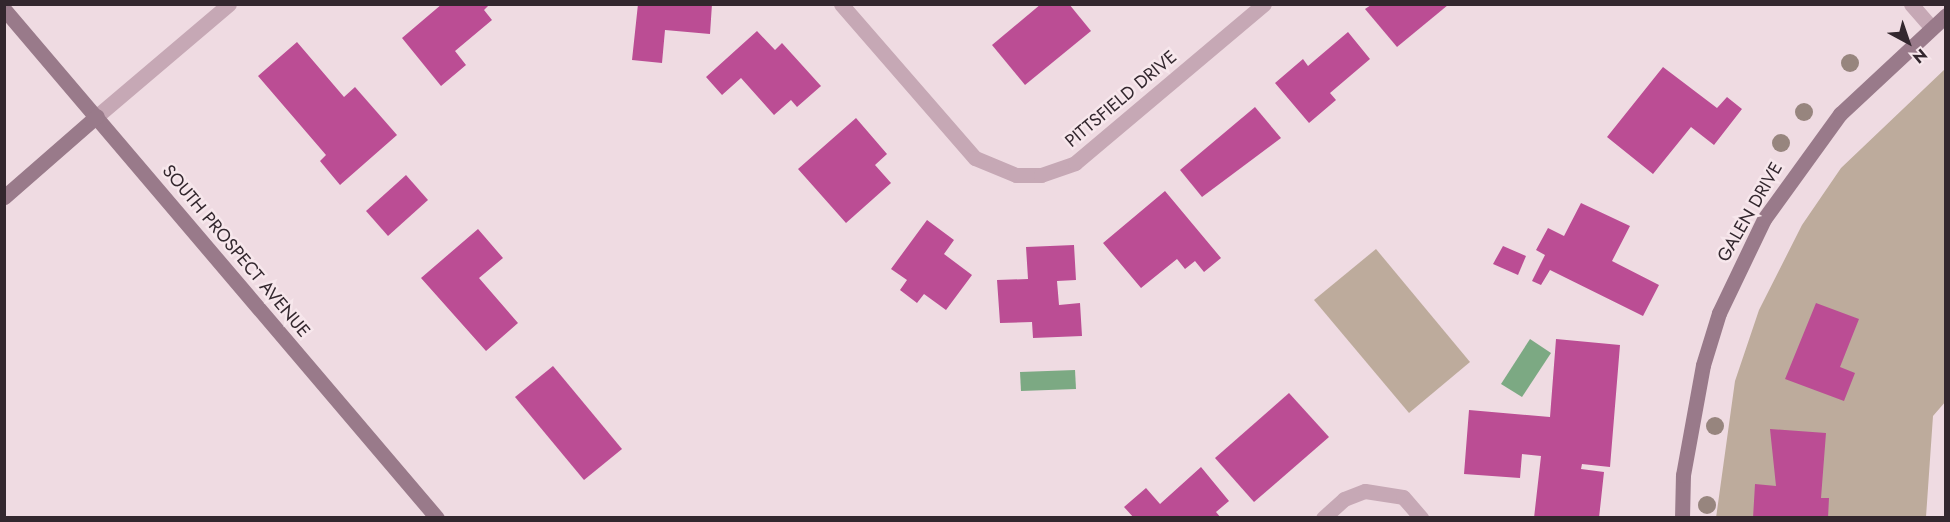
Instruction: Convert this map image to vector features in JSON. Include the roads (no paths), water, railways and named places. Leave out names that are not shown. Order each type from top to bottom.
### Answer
[{"type":"street","points":[[4,197],[229,4]]},
{"type":"street","name":"PITTSFIELD DRIVE","points":[[841,4],[975,158],[1016,175],[1041,175],[1075,163],[1264,4]]},
{"type":"street","points":[[1911,4],[1929,25]]},
{"type":"street","name":"SOUTH PROSPECT AVENUE","points":[[4,9],[436,518]]},
{"type":"street","name":"GALEN DRIVE","points":[[1682,518],[1683,474],[1700,375],[1740,264],[1806,155],[1929,25],[1946,15]]},
{"type":"street","points":[[1323,518],[1344,500],[1375,492],[1403,497],[1421,518]]}]
